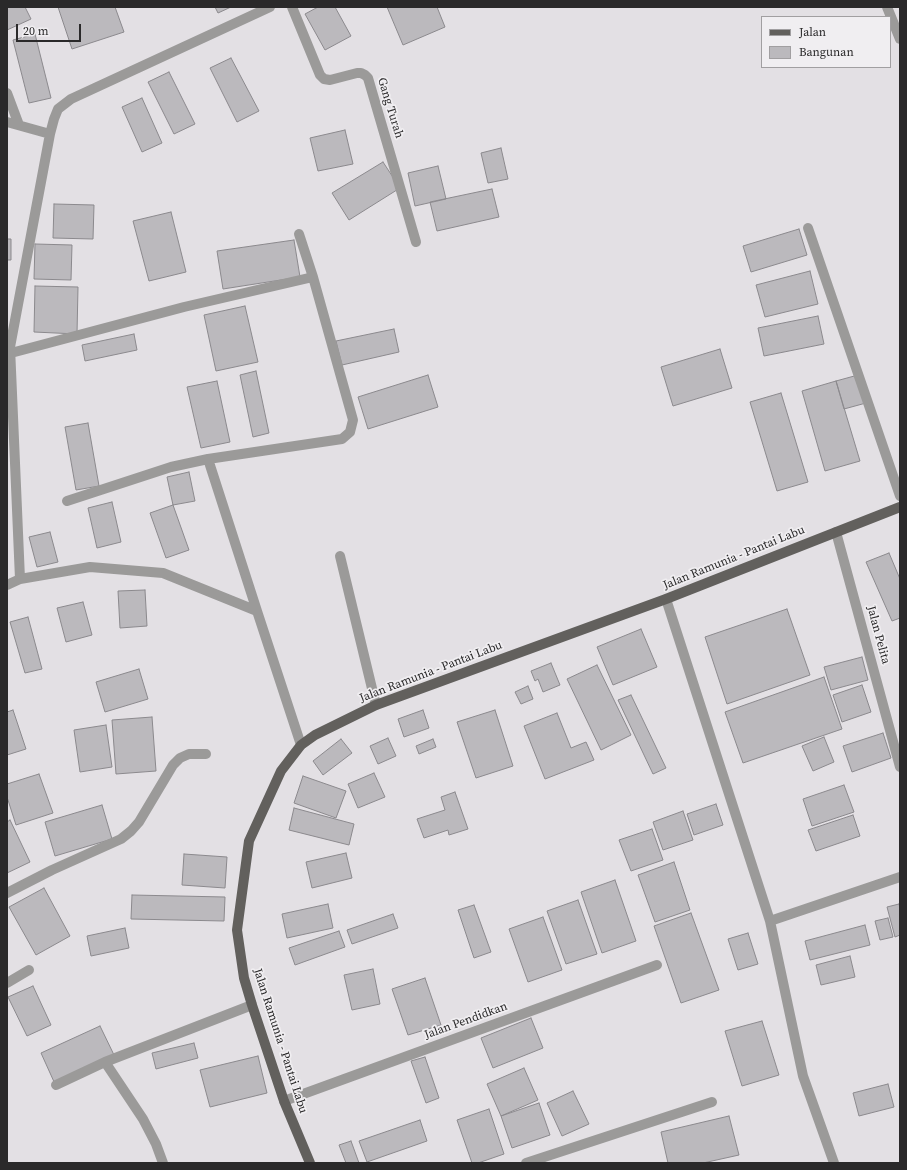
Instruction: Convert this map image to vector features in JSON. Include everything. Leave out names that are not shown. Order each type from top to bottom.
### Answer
[{"type":"main road","name":"Jalan Ramunia - Pantai Labu","points":[[310,1163],[284,1101],[252,1005],[244,978],[237,930],[249,841],[281,771],[301,745],[315,735],[376,705],[666,599],[900,507]]},
{"type":"street","points":[[20,579],[9,357],[50,134],[58,109],[71,99],[270,7]]},
{"type":"street","name":"Gang Turah","points":[[292,7],[320,75],[330,80],[361,73],[368,78],[416,242]]},
{"type":"street","points":[[891,17],[900,39]]},
{"type":"street","points":[[7,93],[19,125]]},
{"type":"street","points":[[7,122],[50,134]]},
{"type":"street","points":[[808,228],[900,496]]},
{"type":"street","points":[[68,502],[171,466],[208,459],[342,440],[350,432],[353,420],[313,277],[299,234]]},
{"type":"street","points":[[9,357],[184,307],[313,277]]},
{"type":"street","points":[[208,459],[301,745]]},
{"type":"street","name":"Jalan Pelita","points":[[836,532],[900,767]]},
{"type":"street","points":[[340,556],[376,705]]},
{"type":"street","points":[[7,585],[20,579],[90,567],[163,574],[257,611]]},
{"type":"street","points":[[666,599],[770,922],[803,1076],[834,1163]]},
{"type":"street","points":[[7,893],[52,870],[121,839],[139,822],[173,765],[180,758],[189,754],[206,754]]},
{"type":"street","points":[[770,922],[900,878]]},
{"type":"street","name":"Jalan Pendidkan","points":[[284,1101],[657,965]]},
{"type":"street","points":[[7,983],[29,970]]},
{"type":"street","points":[[56,1085],[106,1062],[252,1005]]},
{"type":"street","points":[[106,1062],[149,1130],[164,1163]]},
{"type":"street","points":[[526,1163],[712,1102]]},
{"type":"building","points":[[7,7],[25,7],[31,19],[7,30]]},
{"type":"building","points":[[58,7],[115,7],[124,32],[72,49]]},
{"type":"building","points":[[215,7],[231,7],[218,13]]},
{"type":"building","points":[[318,7],[335,7],[351,36],[325,50],[305,14]]},
{"type":"building","points":[[387,7],[437,7],[445,27],[403,45]]},
{"type":"building","points":[[35,34],[51,98],[29,103],[13,40]]},
{"type":"building","points":[[231,58],[259,111],[237,122],[210,68]]},
{"type":"building","points":[[169,72],[195,124],[174,134],[148,82]]},
{"type":"building","points":[[142,98],[162,143],[142,152],[122,107]]},
{"type":"building","points":[[345,130],[353,164],[318,171],[310,138]]},
{"type":"building","points":[[501,148],[508,179],[488,183],[481,153]]},
{"type":"building","points":[[383,162],[400,188],[349,220],[332,193]]},
{"type":"building","points":[[438,166],[446,199],[415,206],[408,173]]},
{"type":"building","points":[[492,189],[499,217],[437,231],[430,202]]},
{"type":"building","points":[[54,204],[94,205],[93,239],[53,238]]},
{"type":"building","points":[[171,212],[186,272],[149,281],[133,221]]},
{"type":"building","points":[[799,229],[807,255],[751,272],[743,246]]},
{"type":"building","points":[[7,239],[11,239],[11,260],[7,260]]},
{"type":"building","points":[[294,240],[300,277],[223,289],[217,251]]},
{"type":"building","points":[[35,244],[72,245],[71,280],[34,279]]},
{"type":"building","points":[[810,271],[818,304],[765,317],[756,285]]},
{"type":"building","points":[[35,286],[78,287],[77,334],[34,332]]},
{"type":"building","points":[[245,306],[258,362],[216,371],[204,315]]},
{"type":"building","points":[[818,316],[824,344],[764,356],[758,328]]},
{"type":"building","points":[[394,329],[399,352],[342,365],[336,341]]},
{"type":"building","points":[[134,334],[137,350],[85,361],[82,345]]},
{"type":"building","points":[[720,349],[732,388],[673,406],[661,367]]},
{"type":"building","points":[[256,371],[269,433],[253,437],[240,375]]},
{"type":"building","points":[[428,375],[438,407],[368,429],[358,397]]},
{"type":"building","points":[[858,375],[866,403],[844,409],[836,381]]},
{"type":"building","points":[[217,381],[230,442],[201,448],[187,387]]},
{"type":"building","points":[[836,381],[860,461],[825,471],[802,391]]},
{"type":"building","points":[[781,393],[808,482],[777,491],[750,402]]},
{"type":"building","points":[[88,423],[99,486],[76,490],[65,427]]},
{"type":"building","points":[[189,472],[195,501],[173,505],[167,477]]},
{"type":"building","points":[[112,502],[121,542],[97,548],[88,508]]},
{"type":"building","points":[[173,505],[189,550],[166,558],[150,513]]},
{"type":"building","points":[[50,532],[58,562],[37,567],[29,537]]},
{"type":"building","points":[[889,553],[900,579],[900,618],[892,621],[866,562]]},
{"type":"building","points":[[145,590],[147,626],[120,628],[118,591]]},
{"type":"building","points":[[83,602],[92,635],[66,642],[57,608]]},
{"type":"building","points":[[787,609],[810,675],[727,704],[705,637]]},
{"type":"building","points":[[28,617],[42,669],[25,673],[10,622]]},
{"type":"building","points":[[641,629],[657,667],[613,685],[597,647]]},
{"type":"building","points":[[862,657],[868,680],[831,690],[824,667]]},
{"type":"building","points":[[551,663],[560,685],[543,692],[538,679],[535,681],[531,671]]},
{"type":"building","points":[[597,665],[631,735],[601,750],[567,679]]},
{"type":"building","points":[[139,669],[148,699],[105,712],[96,682]]},
{"type":"building","points":[[824,677],[842,729],[743,763],[725,712]]},
{"type":"building","points":[[862,685],[871,712],[842,722],[833,695]]},
{"type":"building","points":[[528,686],[533,699],[521,704],[515,692]]},
{"type":"building","points":[[631,695],[666,768],[653,774],[618,700]]},
{"type":"building","points":[[13,710],[26,749],[7,755],[7,712]]},
{"type":"building","points":[[423,710],[429,728],[404,737],[398,719]]},
{"type":"building","points":[[495,710],[513,766],[476,778],[457,722]]},
{"type":"building","points":[[557,713],[571,748],[586,742],[594,760],[545,779],[524,726]]},
{"type":"building","points":[[152,717],[156,771],[116,774],[112,720]]},
{"type":"building","points":[[106,725],[112,767],[80,772],[74,730]]},
{"type":"building","points":[[883,733],[891,758],[852,772],[843,746]]},
{"type":"building","points":[[824,737],[834,762],[813,771],[802,746]]},
{"type":"building","points":[[388,738],[396,756],[378,764],[370,746]]},
{"type":"building","points":[[341,739],[352,753],[323,775],[313,761]]},
{"type":"building","points":[[433,739],[436,747],[419,754],[416,746]]},
{"type":"building","points":[[374,773],[385,797],[358,808],[348,784]]},
{"type":"building","points":[[39,774],[53,813],[16,825],[7,797],[7,784]]},
{"type":"building","points":[[303,776],[346,791],[336,818],[294,803]]},
{"type":"building","points":[[844,785],[854,812],[812,826],[803,799]]},
{"type":"building","points":[[455,792],[468,829],[449,835],[448,830],[424,838],[417,819],[445,810],[441,797]]},
{"type":"building","points":[[716,804],[723,825],[694,835],[687,814]]},
{"type":"building","points":[[102,805],[112,839],[55,856],[45,822]]},
{"type":"building","points":[[294,808],[354,824],[349,845],[289,830]]},
{"type":"building","points":[[683,811],[693,840],[663,850],[653,822]]},
{"type":"building","points":[[853,815],[860,836],[816,851],[808,830]]},
{"type":"building","points":[[10,820],[30,862],[7,873],[7,822]]},
{"type":"building","points":[[652,829],[663,860],[631,871],[619,840]]},
{"type":"building","points":[[346,853],[352,878],[312,888],[306,862]]},
{"type":"building","points":[[184,854],[227,857],[225,888],[182,885]]},
{"type":"building","points":[[674,862],[690,910],[655,922],[638,875]]},
{"type":"building","points":[[615,880],[636,941],[602,953],[581,892]]},
{"type":"building","points":[[44,888],[70,936],[36,955],[9,907]]},
{"type":"building","points":[[132,895],[225,897],[224,921],[131,919]]},
{"type":"building","points":[[578,900],[597,954],[566,964],[547,911]]},
{"type":"building","points":[[328,904],[333,928],[287,938],[282,914]]},
{"type":"building","points":[[899,904],[900,935],[895,937],[887,907]]},
{"type":"building","points":[[474,905],[491,952],[474,958],[458,910]]},
{"type":"building","points":[[691,913],[719,990],[681,1003],[654,926]]},
{"type":"building","points":[[393,914],[398,928],[352,944],[347,930]]},
{"type":"building","points":[[543,917],[562,970],[528,982],[509,929]]},
{"type":"building","points":[[888,918],[893,937],[880,940],[875,921]]},
{"type":"building","points":[[865,925],[870,945],[810,960],[805,941]]},
{"type":"building","points":[[125,928],[129,948],[91,956],[87,936]]},
{"type":"building","points":[[339,931],[345,947],[295,965],[289,948]]},
{"type":"building","points":[[748,933],[758,964],[738,970],[728,939]]},
{"type":"building","points":[[850,956],[855,977],[821,985],[816,965]]},
{"type":"building","points":[[373,969],[380,1004],[352,1010],[344,975]]},
{"type":"building","points":[[425,978],[441,1025],[408,1035],[392,989]]},
{"type":"building","points":[[33,986],[51,1025],[27,1036],[8,997]]},
{"type":"building","points":[[531,1018],[543,1048],[493,1068],[481,1038]]},
{"type":"building","points":[[762,1021],[779,1075],[742,1086],[725,1031]]},
{"type":"building","points":[[100,1026],[115,1057],[55,1084],[41,1053]]},
{"type":"building","points":[[194,1043],[198,1058],[156,1069],[152,1053]]},
{"type":"building","points":[[258,1056],[267,1093],[210,1107],[200,1070]]},
{"type":"building","points":[[425,1057],[439,1098],[426,1103],[411,1061]]},
{"type":"building","points":[[524,1068],[538,1100],[501,1116],[487,1084]]},
{"type":"building","points":[[888,1084],[894,1107],[859,1116],[853,1093]]},
{"type":"building","points":[[573,1091],[589,1124],[562,1136],[547,1103]]},
{"type":"building","points":[[539,1103],[550,1135],[512,1148],[501,1116]]},
{"type":"building","points":[[489,1109],[504,1154],[478,1163],[472,1163],[457,1120]]},
{"type":"building","points":[[729,1116],[739,1155],[703,1163],[668,1163],[661,1132]]},
{"type":"building","points":[[420,1120],[427,1141],[367,1162],[359,1141]]},
{"type":"building","points":[[351,1141],[359,1163],[346,1163],[339,1145]]}]
